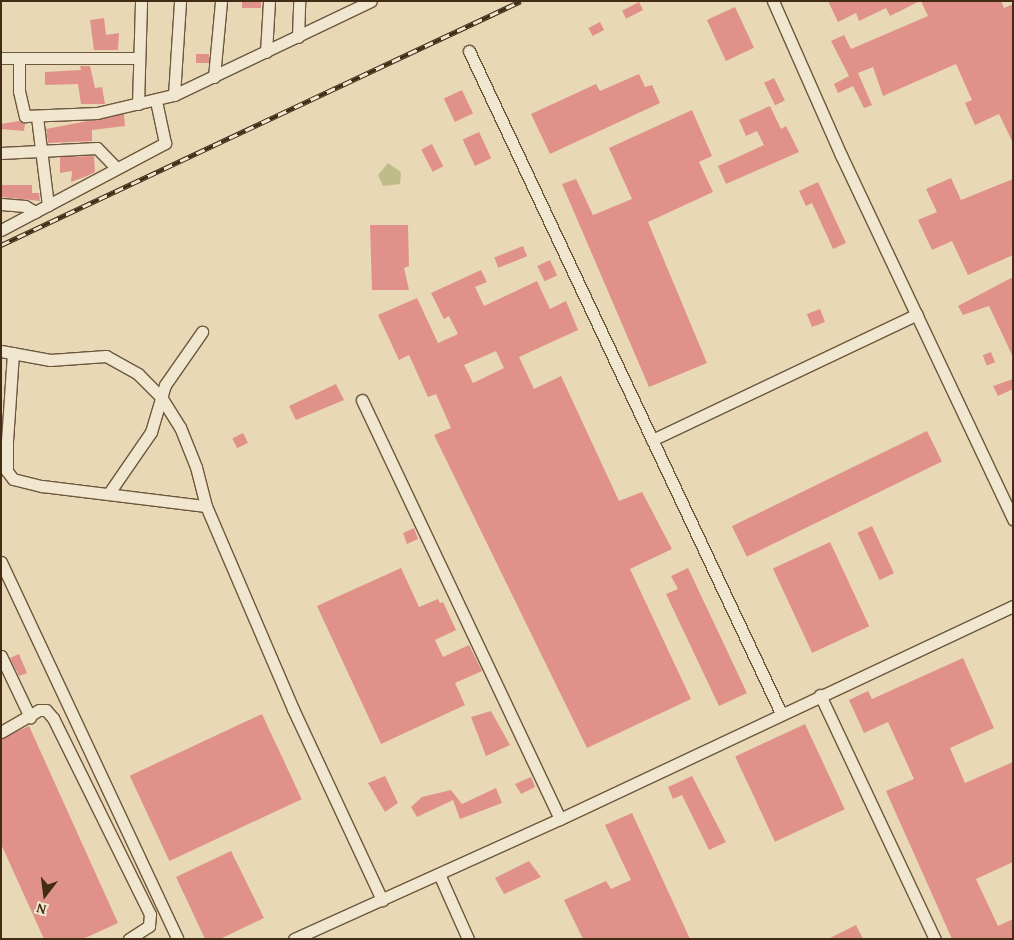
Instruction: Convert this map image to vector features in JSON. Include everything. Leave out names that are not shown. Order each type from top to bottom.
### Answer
[{"type":"street","points":[[138,104],[141,1]]},
{"type":"street","points":[[174,95],[180,1]]},
{"type":"street","points":[[214,77],[221,1]]},
{"type":"street","points":[[266,52],[269,1]]},
{"type":"street","points":[[298,37],[299,1]]},
{"type":"street","points":[[19,58],[22,113],[37,117],[97,113],[156,101],[174,95],[371,1]]},
{"type":"street","points":[[773,1],[1013,519]]},
{"type":"street","points":[[469,51],[781,713]]},
{"type":"street","points":[[1,58],[139,58]]},
{"type":"street","points":[[1,230],[164,144],[156,101]]},
{"type":"street","points":[[37,117],[44,153],[48,205]]},
{"type":"street","points":[[1,154],[44,153],[97,148],[116,168]]},
{"type":"street","points":[[1,204],[25,206],[35,212]]},
{"type":"street","points":[[652,440],[917,314]]},
{"type":"street","points":[[109,494],[151,432],[165,385],[202,332]]},
{"type":"street","points":[[206,506],[20,483],[7,471],[7,352],[50,360],[106,356],[138,374],[161,397],[180,427],[196,467],[206,506],[293,709],[382,900]]},
{"type":"street","points":[[362,400],[560,819]]},
{"type":"street","points":[[1,562],[178,939]]},
{"type":"street","points":[[294,939],[560,819],[781,713],[1013,606]]},
{"type":"street","points":[[1,656],[30,717]]},
{"type":"street","points":[[820,695],[935,939]]},
{"type":"street","points":[[1,732],[30,717],[39,710],[46,710],[53,718],[150,914],[149,926],[129,939]]},
{"type":"street","points":[[439,874],[468,939]]},
{"type":"shaded area","points":[[388,163],[401,172],[400,184],[383,186],[378,175]]},
{"type":"building","points":[[242,1],[261,1],[261,8],[242,8]]},
{"type":"building","points":[[828,1],[920,1],[890,16],[886,8],[859,21],[856,13],[838,22]]},
{"type":"building","points":[[921,1],[1001,1],[1004,8],[1013,4],[1013,143],[999,114],[975,125],[965,103],[972,100],[956,64],[883,96],[873,67],[858,73],[872,105],[864,108],[853,86],[838,93],[834,84],[849,76],[831,41],[844,35],[851,49],[928,16]]},
{"type":"building","points":[[639,2],[643,10],[626,19],[622,11]]},
{"type":"building","points":[[735,7],[754,48],[726,61],[707,20]]},
{"type":"building","points":[[104,18],[106,35],[119,33],[118,50],[94,50],[90,20]]},
{"type":"building","points":[[600,22],[604,30],[593,36],[588,28]]},
{"type":"building","points":[[196,54],[209,54],[209,63],[196,63]]},
{"type":"building","points":[[80,66],[90,66],[95,88],[102,87],[105,104],[81,104],[78,84],[45,85],[45,72],[81,70]]},
{"type":"building","points":[[639,74],[645,87],[652,85],[660,103],[550,154],[531,114],[596,84],[600,91]]},
{"type":"building","points":[[774,78],[785,100],[775,105],[764,83]]},
{"type":"building","points":[[462,90],[473,114],[455,122],[444,98]]},
{"type":"building","points":[[770,106],[781,129],[786,126],[799,152],[726,184],[718,166],[764,145],[757,131],[746,136],[739,120]]},
{"type":"building","points":[[692,110],[712,156],[699,162],[713,192],[648,222],[707,363],[649,387],[562,184],[576,179],[593,215],[632,199],[609,148]]},
{"type":"building","points":[[124,114],[125,126],[92,130],[92,141],[48,143],[46,129]]},
{"type":"building","points":[[19,121],[25,123],[24,131],[1,129],[1,124]]},
{"type":"building","points":[[479,132],[491,158],[475,166],[463,140]]},
{"type":"building","points":[[432,144],[443,166],[433,172],[421,149]]},
{"type":"building","points":[[94,156],[95,172],[87,176],[71,182],[72,171],[60,173],[60,157]]},
{"type":"building","points":[[951,178],[961,200],[1013,179],[1013,255],[968,275],[952,241],[932,250],[918,220],[937,212],[926,189]]},
{"type":"building","points":[[818,182],[846,243],[833,249],[812,203],[806,206],[799,191]]},
{"type":"building","points":[[1,185],[32,185],[32,193],[39,193],[40,201],[1,197]]},
{"type":"building","points":[[370,225],[408,225],[409,266],[404,268],[409,290],[372,290]]},
{"type":"building","points":[[523,246],[527,256],[498,268],[494,258]]},
{"type":"building","points":[[550,260],[557,275],[544,281],[537,266]]},
{"type":"building","points":[[481,270],[487,282],[475,287],[484,306],[537,281],[550,309],[566,301],[578,330],[519,357],[534,389],[561,376],[619,501],[642,492],[672,549],[630,569],[691,699],[587,748],[434,435],[451,428],[436,394],[428,397],[409,355],[399,360],[378,315],[417,298],[438,343],[458,334],[449,316],[444,319],[431,293]],"holes":[[[496,351],[504,368],[473,383],[464,365]]]},
{"type":"building","points":[[1013,277],[1013,357],[989,306],[963,315],[958,306]]},
{"type":"building","points":[[820,309],[825,322],[812,327],[807,314]]},
{"type":"building","points":[[991,352],[995,362],[987,366],[983,355]]},
{"type":"building","points":[[1013,379],[1013,389],[998,396],[993,386]]},
{"type":"building","points":[[336,384],[344,400],[296,420],[289,406]]},
{"type":"building","points":[[927,431],[942,462],[747,557],[732,526]]},
{"type":"building","points":[[243,433],[248,443],[237,448],[232,438]]},
{"type":"building","points":[[872,526],[894,573],[879,580],[857,533]]},
{"type":"building","points":[[414,528],[418,539],[407,544],[403,533]]},
{"type":"building","points":[[830,542],[869,626],[812,653],[773,569]]},
{"type":"building","points":[[401,568],[419,607],[438,599],[440,603],[443,602],[456,630],[435,640],[443,657],[469,645],[482,671],[455,683],[465,705],[381,744],[317,606]]},
{"type":"building","points":[[688,568],[747,693],[719,706],[666,594],[678,589],[671,576]]},
{"type":"building","points":[[19,654],[27,673],[19,676],[10,658]]},
{"type":"building","points":[[963,658],[994,728],[950,748],[965,783],[1013,762],[1013,862],[976,879],[998,926],[1013,919],[1013,939],[952,939],[886,791],[914,779],[888,722],[864,733],[849,700],[868,691],[872,699]]},
{"type":"building","points":[[491,711],[510,745],[486,756],[471,717]]},
{"type":"building","points":[[262,714],[302,799],[169,861],[130,776]]},
{"type":"building","points":[[805,724],[845,809],[775,842],[735,757]]},
{"type":"building","points":[[29,726],[118,923],[83,939],[44,939],[1,844],[1,739]]},
{"type":"building","points":[[385,776],[398,803],[385,812],[368,783]]},
{"type":"building","points":[[692,776],[726,842],[709,850],[682,795],[673,799],[668,787]]},
{"type":"building","points":[[531,777],[535,787],[521,794],[515,784]]},
{"type":"building","points":[[496,788],[502,803],[460,819],[453,800],[417,817],[411,807],[422,797],[451,790],[462,804]]},
{"type":"building","points":[[632,813],[690,939],[583,939],[564,900],[606,881],[611,889],[631,880],[605,825]]},
{"type":"building","points":[[231,851],[264,918],[220,939],[205,939],[176,877]]},
{"type":"building","points":[[529,861],[541,877],[504,894],[495,878]]},
{"type":"building","points":[[856,925],[863,939],[828,939]]},
{"type":"railway","points":[[1,245],[521,1]]}]
